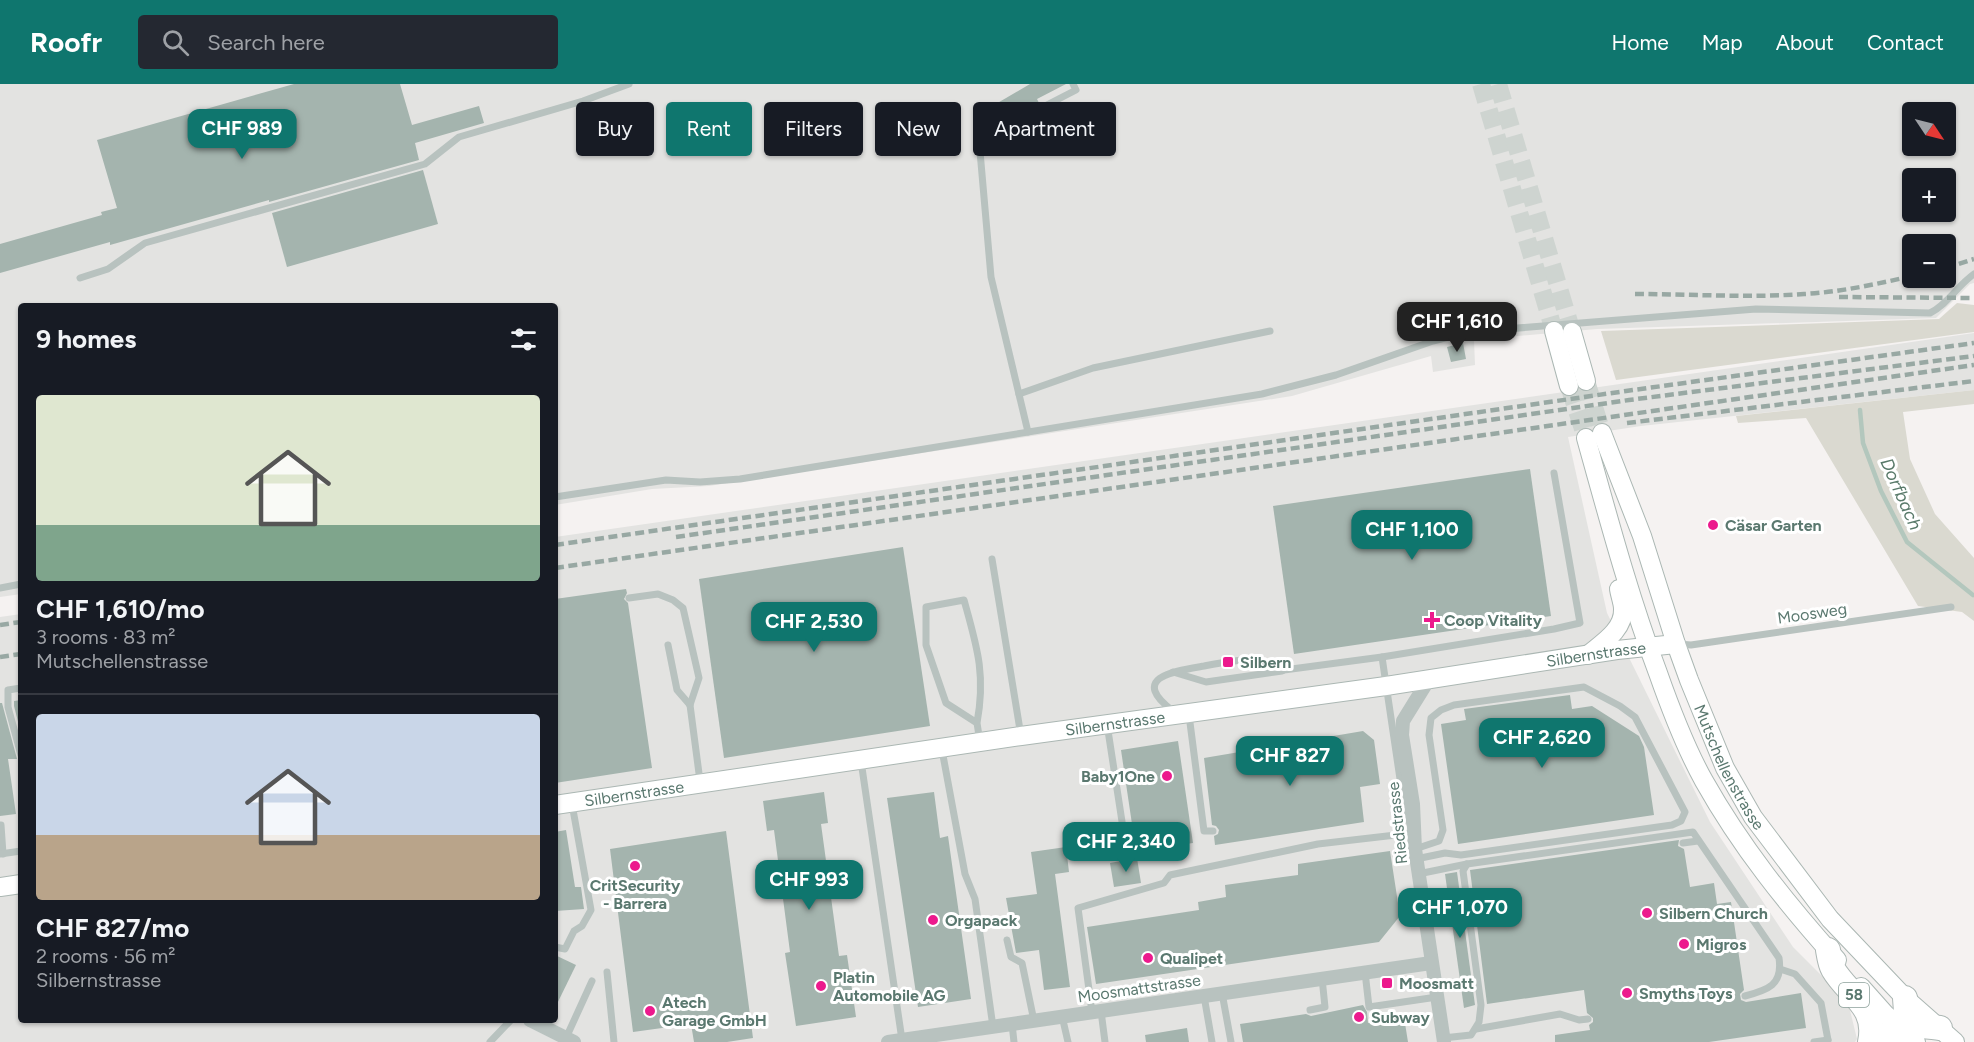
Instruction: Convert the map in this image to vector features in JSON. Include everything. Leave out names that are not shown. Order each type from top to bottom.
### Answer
[{"type":"highway","name":"58","points":[[1828,950],[1832,968],[1869,1014],[1872,1035],[1870,1042]]},
{"type":"highway","points":[[1905,998],[1906,1034]]},
{"type":"highway","points":[[1879,1042],[1888,1033],[1948,1035]]},
{"type":"main road","points":[[1554,331],[1578,384],[1572,332]]},
{"type":"main road","name":"Mutschellenstrasse","points":[[1906,1034],[1828,950],[1757,865],[1732,829],[1704,780],[1677,724],[1623,570],[1594,436],[1642,536],[1676,644],[1725,768],[1753,817],[1830,919],[1905,998],[1948,1035]]},
{"type":"main road","points":[[1587,655],[1612,635],[1620,623],[1623,610],[1619,591],[1623,570]]},
{"type":"main road","name":"Silbernstrasse","points":[[563,803],[1676,644]]},
{"type":"main road","points":[[0,887],[18,884]]},
{"type":"street","name":"Riedstrasse","points":[[1429,679],[1402,721],[1402,735],[1413,804],[1413,833],[1418,874],[1444,1040]]},
{"type":"street","name":"Moosmattstrasse","points":[[888,1042],[929,1039],[1034,1020],[1431,963]]},
{"type":"street","points":[[536,1023],[570,1040]]},
{"type":"lane","points":[[80,278],[108,269],[145,243],[425,164],[459,137],[583,101],[629,84]]},
{"type":"lane","points":[[1028,432],[990,277],[979,140],[1076,90],[1073,84]]},
{"type":"lane","points":[[558,497],[666,480],[700,482],[740,478],[1262,394],[1336,375],[1433,341],[1468,333],[1756,309],[1930,313],[1939,308],[1963,282],[1974,274]]},
{"type":"lane","points":[[1019,394],[1093,368],[1270,331]]},
{"type":"lane","points":[[1170,671],[1206,682],[1382,657],[1554,629],[1580,622],[1554,473]]},
{"type":"lane","points":[[992,559],[1021,736]]},
{"type":"lane","points":[[0,588],[18,585]]},
{"type":"lane","points":[[629,598],[658,594],[673,600],[683,608],[699,678],[690,705],[701,784]]},
{"type":"lane","points":[[976,723],[946,703],[926,645],[926,607],[964,600],[979,655],[981,696],[976,723],[980,742]]},
{"type":"lane","name":"Moosweg","points":[[1676,644],[1691,645],[1951,607]]},
{"type":"lane","points":[[668,645],[676,690],[690,705]]},
{"type":"lane","points":[[1105,1042],[1078,908],[1164,883],[1170,875],[1318,844],[1413,833],[1404,806],[1382,657]]},
{"type":"lane","points":[[1213,831],[1204,831],[1183,714],[1159,699],[1156,691],[1158,680],[1170,671],[1250,659],[1284,670]]},
{"type":"lane","points":[[1584,687],[1620,706],[1635,717],[1685,812],[1681,821],[1672,825],[1461,855],[1416,854],[1439,841],[1443,831],[1429,735],[1431,718],[1454,705],[1584,687]]},
{"type":"lane","points":[[18,688],[9,690],[9,707],[18,743]]},
{"type":"lane","points":[[1107,724],[1127,854]]},
{"type":"lane","points":[[942,748],[965,874],[975,899],[993,1027]]},
{"type":"lane","points":[[861,761],[902,1040]]},
{"type":"lane","points":[[558,948],[565,949],[574,930],[582,926],[591,909],[563,803]]},
{"type":"lane","points":[[1,825],[1,854],[18,851]]},
{"type":"lane","points":[[1418,874],[1467,864],[1693,832],[1779,958],[1780,969],[1777,980],[1767,990],[1745,996]]},
{"type":"lane","points":[[1683,843],[1698,841]]},
{"type":"lane","points":[[1444,1040],[1471,1035],[1478,1026],[1481,1005],[1462,871],[1467,864]]},
{"type":"lane","points":[[1007,940],[1011,957],[1022,963],[1034,1020]]},
{"type":"lane","points":[[1780,969],[1795,974],[1821,1003],[1827,1041],[1814,1042]]},
{"type":"lane","points":[[607,972],[614,1042]]},
{"type":"lane","points":[[1365,972],[1370,1007],[1437,997]]},
{"type":"lane","points":[[1310,1011],[1325,1007],[1322,978]]},
{"type":"lane","points":[[570,1040],[592,981]]},
{"type":"lane","points":[[1222,993],[1231,1042]]},
{"type":"lane","points":[[1204,996],[1212,1042]]},
{"type":"lane","points":[[1474,1006],[1478,1026]]},
{"type":"lane","points":[[1478,1026],[1560,1014],[1579,1020],[1588,1019]]},
{"type":"lane","points":[[1062,1016],[1068,1042]]},
{"type":"lane","points":[[491,1042],[508,1023]]},
{"type":"lane","points":[[1012,1024],[1014,1042]]},
{"type":"shaded area","points":[[0,84],[1974,84],[1974,283],[1970,284],[1936,318],[1597,329],[1474,340],[1475,365],[1433,372],[1431,356],[1292,396],[709,486],[652,489],[558,505],[558,303],[18,303],[18,594],[0,597]]},
{"type":"shaded area","points":[[1957,303],[1974,305],[1974,332],[1616,380],[1601,331],[1939,319]]},
{"type":"shaded area","points":[[1974,333],[1974,390],[1641,426],[1568,437],[1607,613],[1710,822],[1793,947],[1848,1002],[1857,1039],[1855,1042],[0,1042],[0,617],[18,614],[18,1023],[558,1023],[558,537]]},
{"type":"shaded area","points":[[1974,390],[1974,404],[1903,412],[1910,459],[1935,514],[1974,558],[1974,621],[1962,612],[1918,606],[1806,418],[1738,423],[1736,416]]},
{"type":"building","points":[[294,84],[400,84],[412,125],[479,106],[484,123],[415,143],[419,160],[0,273],[0,244],[102,215],[101,212],[117,208],[97,140]]},
{"type":"building","points":[[1030,84],[1066,84],[1037,99],[1038,102],[999,102]]},
{"type":"building","points":[[423,170],[438,224],[287,267],[272,213]]},
{"type":"building","points":[[1463,343],[1466,359],[1451,362],[1447,347]]},
{"type":"building","points":[[1530,469],[1551,616],[1294,654],[1273,506]]},
{"type":"building","points":[[903,547],[930,726],[724,758],[699,579]]},
{"type":"building","points":[[626,589],[624,599],[628,603],[652,768],[558,783],[558,599]]},
{"type":"building","points":[[1570,695],[1572,709],[1592,706],[1639,736],[1644,747],[1654,815],[1458,844],[1441,724],[1466,720],[1464,709]]},
{"type":"building","points":[[18,700],[18,721],[14,706],[14,701]]},
{"type":"building","points":[[0,703],[2,703],[17,759],[8,759],[16,814],[0,816]]},
{"type":"building","points":[[1363,731],[1374,740],[1380,784],[1360,787],[1364,822],[1215,845],[1214,836],[1219,830],[1212,825],[1204,758]]},
{"type":"building","points":[[1178,741],[1193,843],[1136,851],[1121,750]]},
{"type":"building","points":[[824,792],[828,823],[821,824],[839,956],[847,955],[856,1017],[796,1026],[785,953],[790,952],[774,830],[767,831],[763,801]]},
{"type":"building","name":"Orgapack","points":[[934,792],[940,838],[948,836],[971,999],[918,1007],[887,798]]},
{"type":"building","points":[[566,830],[575,887],[581,887],[584,909],[558,911],[558,831]]},
{"type":"building","points":[[726,831],[753,1038],[727,1042],[694,1042],[691,1024],[633,1032],[610,849]]},
{"type":"building","points":[[1679,840],[1678,846],[1684,849],[1690,887],[1714,883],[1717,904],[1731,902],[1744,990],[1740,994],[1741,1000],[1746,1002],[1801,993],[1806,1028],[1709,1042],[1555,1042],[1555,1035],[1590,1030],[1589,1025],[1593,1022],[1593,1018],[1587,1013],[1584,990],[1487,1004],[1470,870]]},
{"type":"building","points":[[1066,847],[1069,872],[1055,874],[1070,987],[1044,990],[1039,950],[1016,953],[1006,898],[1037,894],[1031,852]]},
{"type":"building","points":[[1390,851],[1400,916],[1379,942],[1096,984],[1087,927],[1199,910],[1198,902],[1226,897],[1225,885],[1298,875],[1298,864]]},
{"type":"building","points":[[1137,858],[1141,883],[1114,887],[1110,863]]},
{"type":"building","points":[[1457,872],[1475,1005],[1464,1008],[1445,874]]},
{"type":"building","points":[[558,956],[576,965],[558,1002]]},
{"type":"building","points":[[1363,1005],[1367,1012],[1368,1023],[1404,1017],[1408,1042],[1243,1042],[1240,1024],[1306,1014],[1311,1016]]},
{"type":"building","points":[[1187,1028],[1189,1042],[1146,1042],[1145,1035]]},
{"type":"waterway","name":"Dorfbach","points":[[1860,410],[1863,443],[1881,491],[1907,542],[1973,595]]},
{"type":"tunnel","points":[[1481,84],[1554,331]]},
{"type":"tunnel","points":[[1498,84],[1572,332]]},
{"type":"tunnel","points":[[1586,381],[1602,433]]},
{"type":"tunnel","points":[[1569,386],[1586,438]]},
{"type":"railway","points":[[1956,265],[1974,259]]},
{"type":"railway","points":[[1635,294],[1741,296],[1804,294],[1845,290],[1902,278]]},
{"type":"railway","points":[[1839,297],[1974,298]]},
{"type":"railway","points":[[558,545],[1974,343]]},
{"type":"railway","points":[[676,537],[1629,400],[1974,356]]},
{"type":"railway","points":[[558,568],[1974,365]]},
{"type":"railway","points":[[1627,423],[1974,381]]},
{"type":"railway","points":[[0,625],[18,622]]},
{"type":"railway","points":[[0,657],[18,654]]},
{"type":"place","name":"Cäsar Garten","points":[[1713,525]]},
{"type":"place","name":"Coop Vitality","points":[[1432,620]]},
{"type":"place","name":"Silbern","points":[[1228,662]]},
{"type":"place","name":"Baby1One","points":[[1167,776]]},
{"type":"place","name":"CritSecurity - Barrera","points":[[635,866]]},
{"type":"place","name":"Silbern Church","points":[[1647,913]]},
{"type":"place","name":"Orgapack","points":[[933,920]]},
{"type":"place","name":"Migros","points":[[1684,944]]},
{"type":"place","name":"Qualipet","points":[[1148,958]]},
{"type":"place","name":"Moosmatt","points":[[1387,983]]},
{"type":"place","name":"Platin Automobile AG","points":[[821,986]]},
{"type":"place","name":"Smyths Toys","points":[[1627,993]]},
{"type":"place","name":"Atech Garage GmbH","points":[[650,1011]]},
{"type":"place","name":"Subway","points":[[1359,1017]]}]
